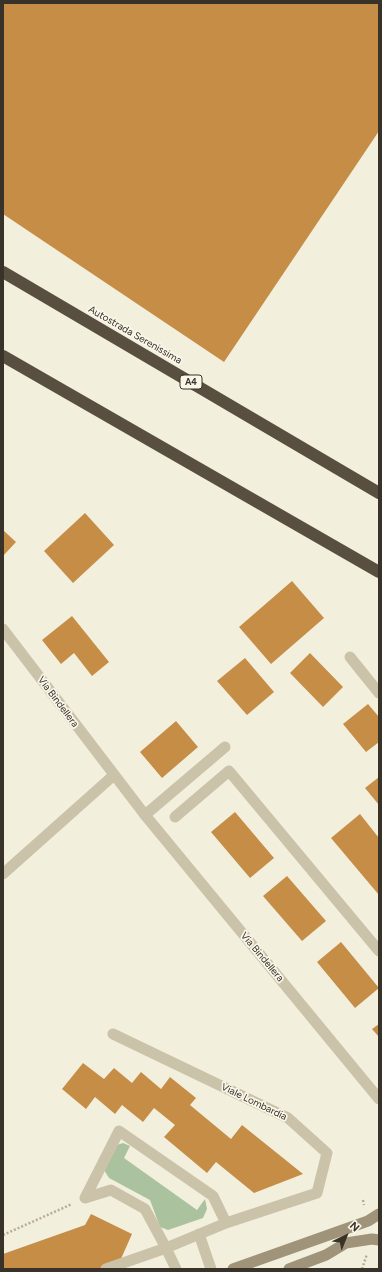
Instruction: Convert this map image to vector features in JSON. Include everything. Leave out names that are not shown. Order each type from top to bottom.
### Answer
[{"type":"highway","name":"Autostrada Serenissima","points":[[3,272],[379,493]]},
{"type":"highway","points":[[3,356],[379,572]]},
{"type":"main road","points":[[233,1269],[368,1221],[379,1214]]},
{"type":"main road","points":[[289,1269],[326,1254],[346,1243],[372,1239],[379,1240]]},
{"type":"street","name":"Via Bindellera","points":[[3,629],[145,815],[379,1099]]},
{"type":"street","points":[[350,657],[379,693]]},
{"type":"street","points":[[145,815],[225,747]]},
{"type":"street","points":[[176,817],[229,770],[379,951]]},
{"type":"street","points":[[3,874],[114,776]]},
{"type":"street","name":"Viale Lombardia","points":[[106,1269],[166,1248],[226,1223],[317,1193],[327,1153],[288,1118],[113,1034]]},
{"type":"street","points":[[85,1198],[119,1131],[213,1196],[226,1223]]},
{"type":"street","points":[[85,1198],[111,1190],[145,1209],[176,1269]]},
{"type":"street","points":[[199,1234],[211,1269]]},
{"type":"path","points":[[3,1235],[85,1198]]},
{"type":"green space","points":[[123,1143],[130,1146],[124,1158],[197,1210],[205,1199],[207,1209],[203,1218],[168,1230],[160,1227],[150,1200],[109,1178],[104,1170],[117,1145]]},
{"type":"building","points":[[3,3],[379,3],[379,131],[224,362],[3,214]]},
{"type":"building","points":[[85,513],[114,545],[73,583],[44,551]]},
{"type":"building","points":[[3,530],[16,542],[3,556]]},
{"type":"building","points":[[292,581],[324,618],[271,664],[239,627]]},
{"type":"building","points":[[72,616],[109,662],[92,676],[74,653],[61,664],[42,640]]},
{"type":"building","points":[[310,653],[343,687],[323,707],[290,673]]},
{"type":"building","points":[[245,658],[274,692],[247,715],[217,681]]},
{"type":"building","points":[[368,704],[379,717],[379,742],[366,752],[343,724]]},
{"type":"building","points":[[176,721],[198,747],[162,778],[140,752]]},
{"type":"building","points":[[379,777],[379,805],[365,788]]},
{"type":"building","points":[[235,812],[274,858],[250,878],[211,832]]},
{"type":"building","points":[[360,814],[379,838],[379,895],[331,838]]},
{"type":"building","points":[[287,876],[326,921],[302,941],[263,896]]},
{"type":"building","points":[[341,942],[379,988],[355,1008],[317,962]]},
{"type":"building","points":[[379,1024],[379,1037],[372,1029]]},
{"type":"building","points":[[83,1063],[104,1079],[114,1068],[132,1083],[141,1072],[161,1089],[170,1077],[196,1098],[190,1105],[231,1139],[242,1125],[303,1174],[254,1193],[216,1162],[207,1173],[164,1137],[175,1125],[154,1108],[143,1122],[122,1105],[115,1114],[95,1097],[86,1109],[62,1089]]},
{"type":"building","points":[[91,1214],[132,1234],[120,1261],[98,1269],[3,1269],[3,1254],[85,1225]]}]
